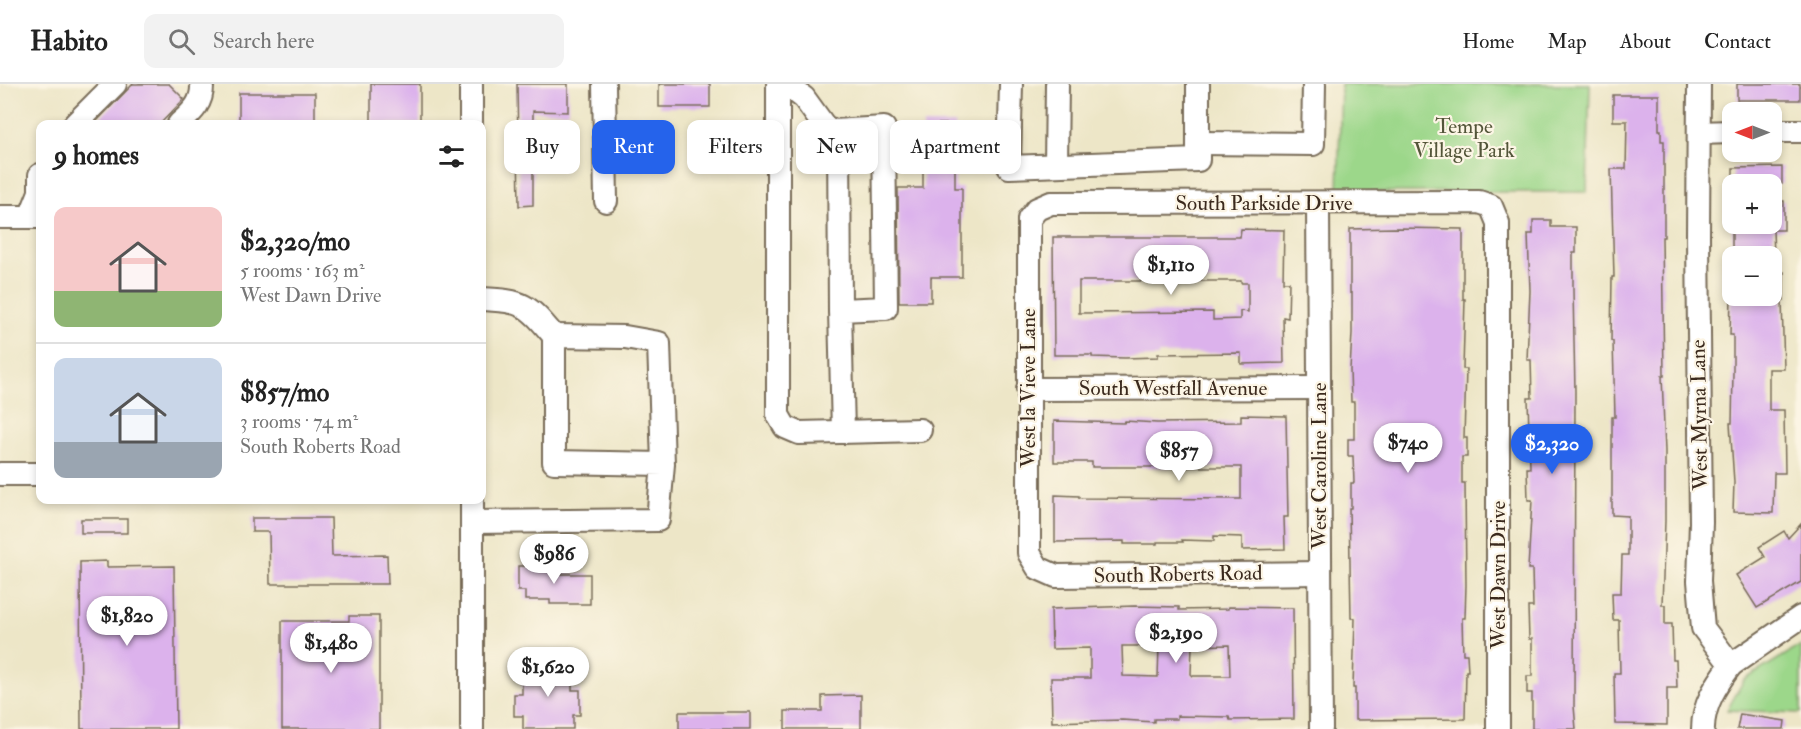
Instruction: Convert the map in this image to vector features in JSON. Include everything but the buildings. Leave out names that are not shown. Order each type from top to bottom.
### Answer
[{"type":"street","points":[[79,120],[115,84]]},
{"type":"street","points":[[183,120],[196,108],[202,94],[202,84]]},
{"type":"street","points":[[471,84],[471,120]]},
{"type":"street","points":[[604,84],[606,201]]},
{"type":"street","points":[[778,84],[778,415],[785,427],[798,433],[920,430]]},
{"type":"street","points":[[786,84],[804,98],[820,120]]},
{"type":"street","points":[[1011,84],[1009,167],[1198,160],[1198,84]]},
{"type":"street","points":[[1056,165],[1057,84]]},
{"type":"street","points":[[1198,143],[1313,144],[1314,84]]},
{"type":"street","name":"West Myrna Lane","points":[[1699,84],[1701,522],[1699,581],[1703,628],[1731,664]]},
{"type":"street","points":[[840,310],[886,308],[884,128],[878,128]]},
{"type":"street","points":[[1782,131],[1801,130]]},
{"type":"street","points":[[1699,133],[1722,132]]},
{"type":"street","points":[[839,174],[843,432]]},
{"type":"street","name":"South Parkside Drive","points":[[1037,209],[1051,203],[1479,202],[1491,206]]},
{"type":"street","name":"West Caroline Lane","points":[[1318,203],[1321,729]]},
{"type":"street","name":"West Dawn Drive","points":[[1491,206],[1498,223],[1498,729]]},
{"type":"street","name":"West la Vieve Lane","points":[[1037,209],[1029,219],[1028,389],[1029,554],[1038,568]]},
{"type":"street","points":[[0,217],[35,217]]},
{"type":"street","points":[[486,299],[513,300],[533,312],[554,336],[554,462],[663,464]]},
{"type":"street","points":[[472,729],[472,511],[658,520],[663,464],[659,343],[625,337],[554,336]]},
{"type":"street","name":"South Westfall Avenue","points":[[1028,389],[1318,388]]},
{"type":"street","points":[[0,474],[36,474]]},
{"type":"street","name":"South Roberts Road","points":[[1038,568],[1056,576],[1319,573]]},
{"type":"street","points":[[1703,729],[1703,719],[1713,691],[1731,664],[1801,616]]},
{"type":"green space","name":"Tempe Village Park","points":[[1341,84],[1590,84],[1587,192],[1338,192]]},
{"type":"green space","points":[[1801,645],[1801,713],[1727,710],[1744,680]]}]
